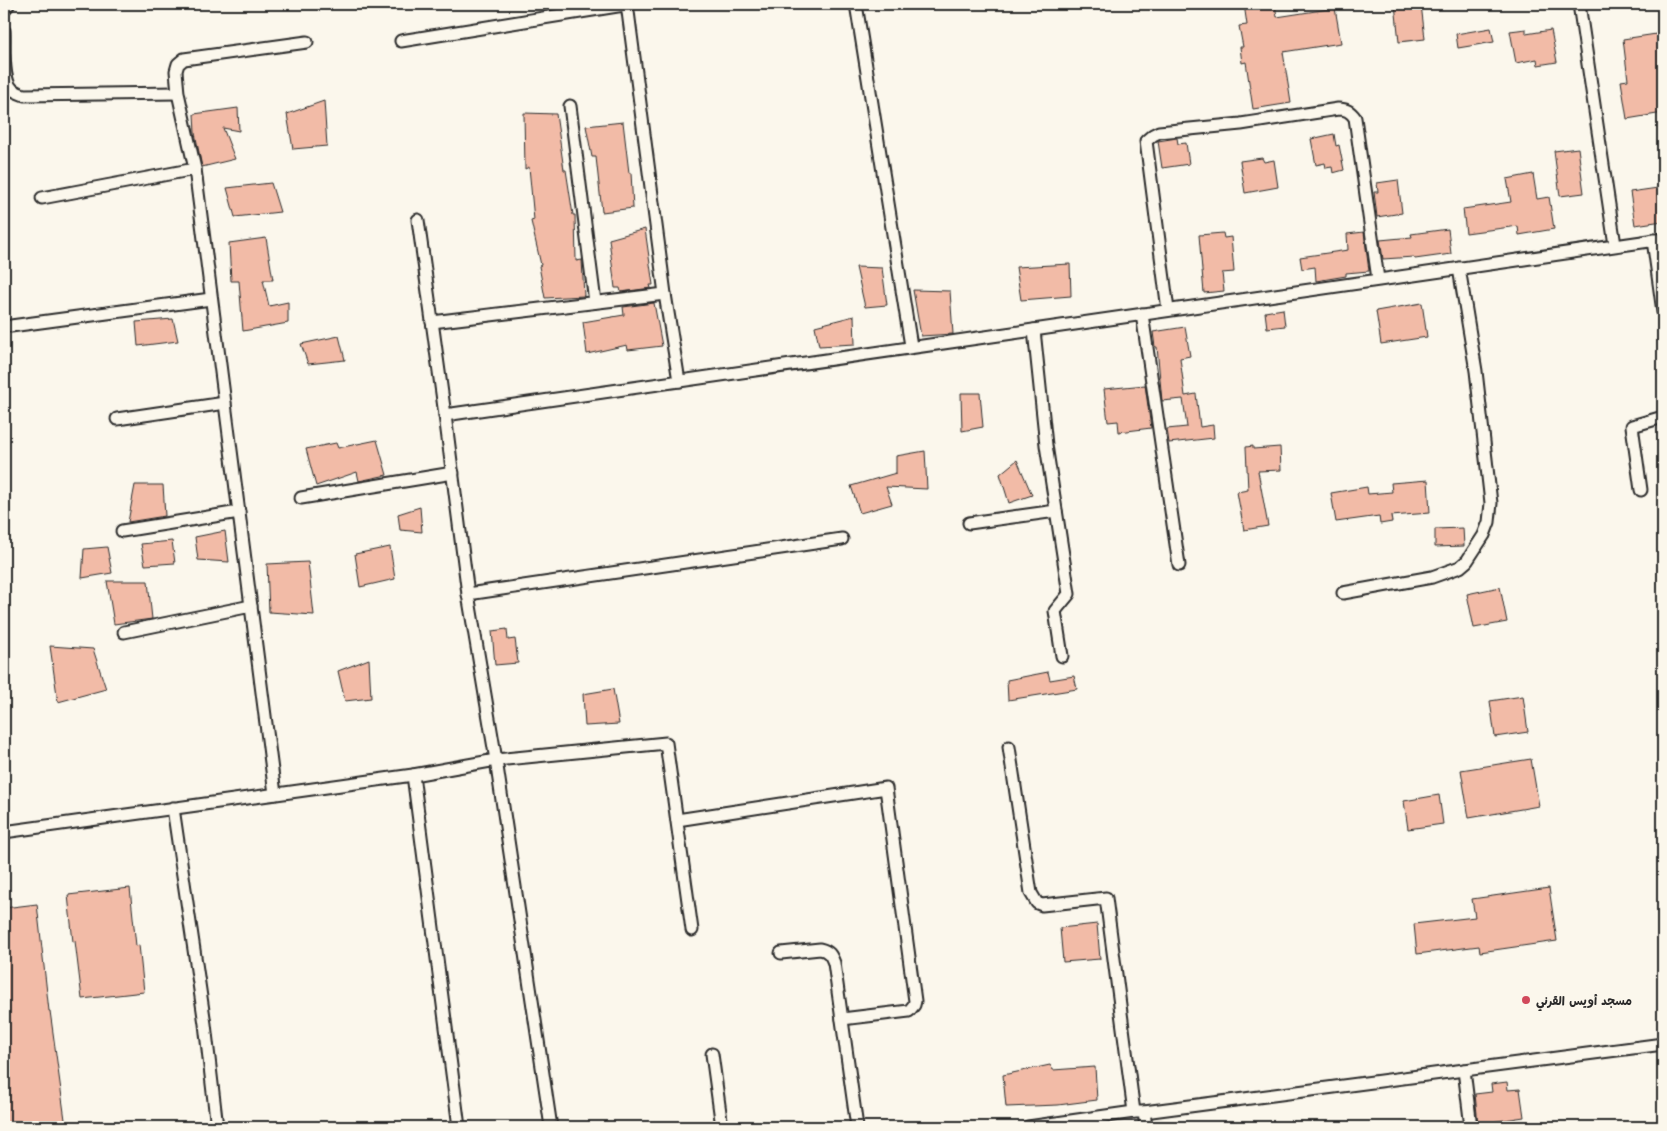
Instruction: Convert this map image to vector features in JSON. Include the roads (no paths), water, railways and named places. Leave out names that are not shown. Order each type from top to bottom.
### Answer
[{"type":"street","points":[[4,10],[9,4]]},
{"type":"street","points":[[401,41],[629,4],[665,294],[679,381]]},
{"type":"street","points":[[856,4],[911,346]]},
{"type":"street","points":[[1579,4],[1615,245]]},
{"type":"street","points":[[4,31],[5,72],[8,84],[14,90],[24,95],[178,92]]},
{"type":"street","points":[[275,794],[195,169],[178,92],[176,70],[178,64],[184,58],[307,42]]},
{"type":"street","points":[[570,106],[595,302]]},
{"type":"street","points":[[1168,310],[1146,141],[1159,132],[1241,124],[1338,109],[1346,109],[1352,113],[1355,118],[1378,279]]},
{"type":"street","points":[[42,198],[195,169]]},
{"type":"street","points":[[418,220],[468,594],[496,760],[551,1127]]},
{"type":"street","points":[[445,415],[1658,239],[1663,312]]},
{"type":"street","points":[[1343,593],[1432,577],[1460,567],[1467,561],[1484,535],[1489,522],[1491,503],[1476,371],[1459,268]]},
{"type":"street","points":[[432,322],[665,294]]},
{"type":"street","points":[[10,326],[211,299]]},
{"type":"street","points":[[1142,314],[1179,565]]},
{"type":"street","points":[[1034,330],[1046,445],[1069,594],[1055,611],[1062,656]]},
{"type":"street","points":[[117,419],[225,403]]},
{"type":"street","points":[[1641,490],[1632,426],[1663,417]]},
{"type":"street","points":[[301,498],[453,474]]},
{"type":"street","points":[[968,523],[1056,511]]},
{"type":"street","points":[[122,531],[239,512]]},
{"type":"street","points":[[468,594],[842,539]]},
{"type":"street","points":[[124,632],[251,606]]},
{"type":"street","points":[[4,832],[413,775],[496,760],[666,742],[692,930]]},
{"type":"street","points":[[1009,747],[1031,893],[1036,902],[1042,905],[1106,898],[1139,1112],[1146,1127]]},
{"type":"street","points":[[413,775],[459,1127]]},
{"type":"street","points":[[677,820],[886,788],[915,1001],[909,1011],[842,1019]]},
{"type":"street","points":[[173,808],[205,1024],[217,1127]]},
{"type":"street","points":[[782,953],[820,949],[826,950],[831,955],[857,1127]]},
{"type":"street","points":[[1028,1127],[1663,1044]]},
{"type":"street","points":[[712,1054],[722,1127]]},
{"type":"street","points":[[1464,1070],[1471,1127]]},
{"type":"place","name":"مسجد أويس القرني","points":[[1526,1000]]}]
